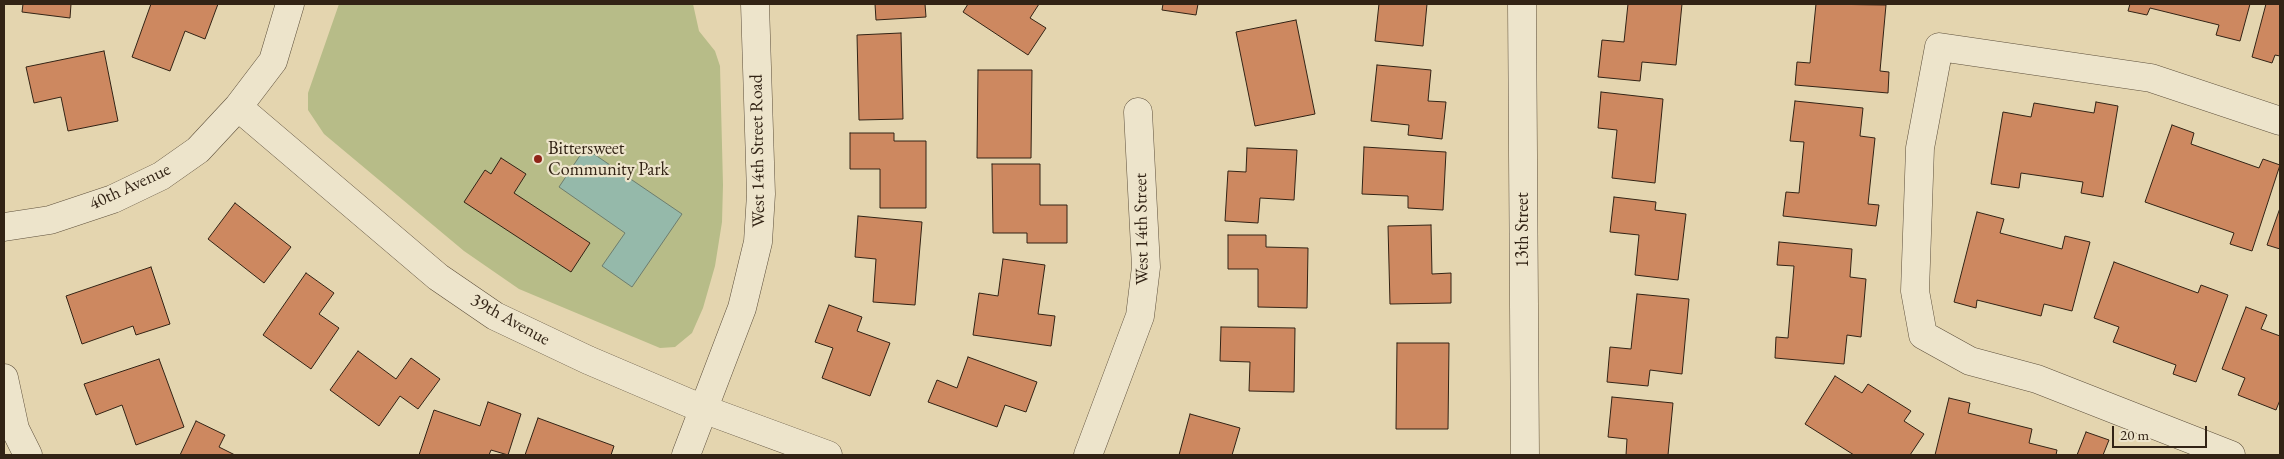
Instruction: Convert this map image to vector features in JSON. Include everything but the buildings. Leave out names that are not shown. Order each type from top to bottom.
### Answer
[{"type":"street","name":"40th Avenue","points":[[4,227],[50,220],[113,199],[161,176],[198,150],[238,107],[274,61],[290,4]]},
{"type":"street","name":"West 14th Street Road","points":[[686,455],[742,308],[758,242],[761,194],[755,4]]},
{"type":"street","name":"13th Street","points":[[1522,4],[1525,455]]},
{"type":"street","points":[[2231,455],[2037,379],[1970,361],[1923,335],[1915,291],[1920,148],[1939,46],[2151,78],[2280,121]]},
{"type":"street","name":"39th Avenue","points":[[238,107],[438,277],[495,316],[588,360],[703,409],[828,455]]},
{"type":"street","name":"West 14th Street","points":[[1088,455],[1140,316],[1146,267],[1138,112]]},
{"type":"street","points":[[4,378],[15,429],[28,455]]},
{"type":"green space","name":"Bittersweet Community Park","points":[[339,4],[693,4],[699,31],[715,51],[720,66],[723,185],[722,222],[715,266],[703,308],[692,333],[675,347],[660,348],[519,289],[464,251],[324,134],[308,110],[308,93]]},
{"type":"shaded area","points":[[585,148],[682,214],[632,287],[602,266],[625,233],[559,187]]},
{"type":"place","name":"Bittersweet Community Park","points":[[538,159]]}]
